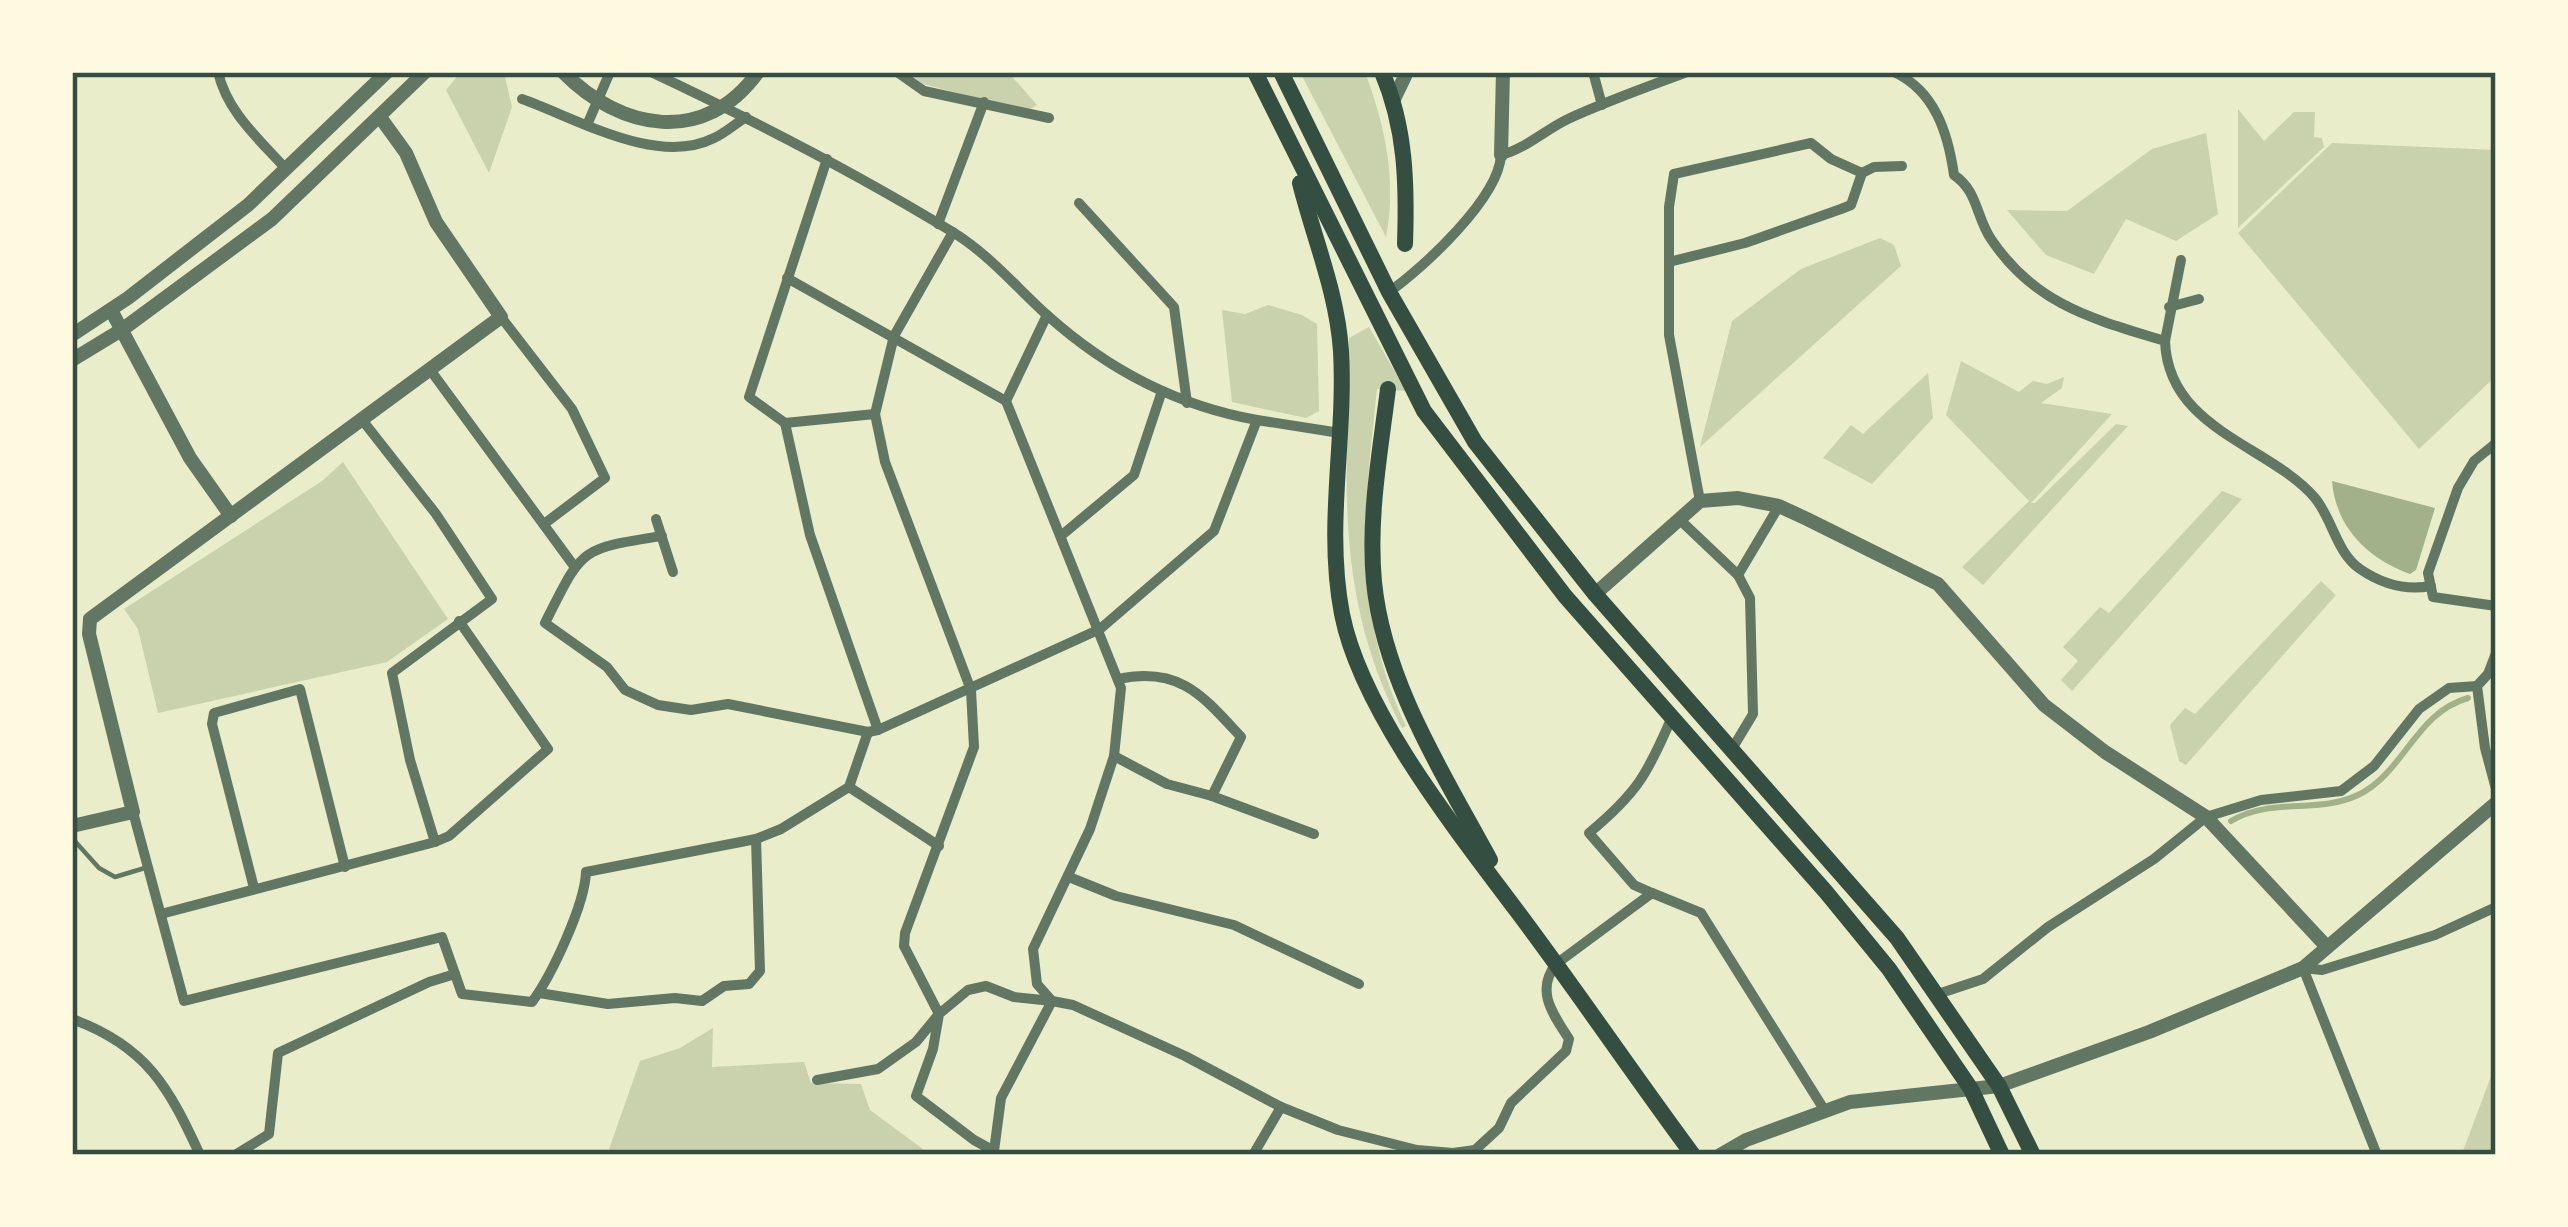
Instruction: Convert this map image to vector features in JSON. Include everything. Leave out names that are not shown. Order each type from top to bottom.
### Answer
[{"type":"highway","points":[[1281,72],[1389,292],[1474,442],[1595,594],[1897,938],[1999,1086],[2033,1155]]},
{"type":"highway","points":[[1382,72],[1394,99],[1408,176],[1406,244]]},
{"type":"highway","points":[[1257,75],[1424,411],[1565,596],[1876,953],[1971,1089],[2002,1155]]},
{"type":"highway","points":[[1282,125],[1322,250],[1336,314],[1341,352],[1340,433],[1333,491],[1335,556],[1342,617],[1366,684],[1448,819],[1693,1155]]},
{"type":"highway","points":[[1388,389],[1372,511],[1374,584],[1388,647],[1427,745],[1516,910]]},
{"type":"street","points":[[218,72],[222,92],[235,112],[286,169]]},
{"type":"street","points":[[72,335],[216,231],[387,72]]},
{"type":"street","points":[[72,360],[123,329],[272,219],[425,72]]},
{"type":"street","points":[[563,72],[586,95],[610,109],[653,122],[702,117],[728,103],[758,72]]},
{"type":"street","points":[[587,125],[610,72]]},
{"type":"street","points":[[651,72],[827,159],[953,232],[1002,268],[1047,315],[1108,363],[1207,411],[1340,433]]},
{"type":"street","points":[[897,72],[924,91],[1049,118]]},
{"type":"street","points":[[1394,99],[1407,72]]},
{"type":"street","points":[[1389,292],[1411,277],[1464,222],[1500,168],[1503,72]]},
{"type":"street","points":[[1593,72],[1602,105]]},
{"type":"street","points":[[1501,155],[1518,151],[1537,134],[1687,72]]},
{"type":"street","points":[[1894,72],[1924,91],[1949,139],[1954,175],[1971,191],[1989,237],[2021,277],[2054,303],[2165,341]]},
{"type":"street","points":[[522,99],[647,146],[711,141],[746,117]]},
{"type":"street","points":[[938,224],[984,103]]},
{"type":"street","points":[[380,117],[406,153],[436,222],[572,409],[605,478],[544,524]]},
{"type":"street","points":[[1700,501],[1669,335],[1669,207],[1674,174],[1811,143],[1831,159],[1862,173]]},
{"type":"street","points":[[501,316],[89,619],[133,812],[184,1001],[442,937],[462,994],[532,1002],[586,885],[586,872],[756,839],[849,787],[873,731],[811,535],[785,423],[749,397],[827,159]]},
{"type":"street","points":[[1669,262],[1745,243],[1851,205],[1862,173],[1874,167],[1902,166]]},
{"type":"street","points":[[1079,203],[1174,307],[1187,403]]},
{"type":"street","points":[[953,232],[894,336],[874,414],[885,462],[971,690],[974,747],[904,946],[939,1014],[933,1049],[916,1096],[994,1153],[1001,1098],[1052,1001]]},
{"type":"street","points":[[2180,260],[2165,341],[2166,364],[2185,397],[2209,422],[2287,473],[2316,499],[2354,565],[2378,580],[2411,590],[2431,586]]},
{"type":"street","points":[[787,278],[1006,401],[1100,629],[1118,679],[1114,756],[1090,829],[1033,950],[1037,984],[1052,1001]]},
{"type":"street","points":[[2169,308],[2199,298]]},
{"type":"street","points":[[111,310],[190,458],[231,516]]},
{"type":"street","points":[[1006,401],[1047,315]]},
{"type":"street","points":[[431,371],[574,566]]},
{"type":"street","points":[[1062,535],[1134,475],[1162,391]]},
{"type":"street","points":[[785,423],[874,414]]},
{"type":"street","points":[[662,536],[597,546],[574,566],[545,623],[607,667],[625,690],[658,705],[691,710],[728,704],[873,731],[1100,629],[1214,531],[1257,420]]},
{"type":"street","points":[[363,421],[436,514],[492,599],[392,673],[410,760],[435,842]]},
{"type":"street","points":[[2496,442],[2474,461],[2458,488],[2428,573],[2433,597],[2496,607]]},
{"type":"street","points":[[1595,594],[1700,501],[1721,497],[1779,506],[1938,584],[2044,704],[2105,752],[2206,817],[2327,946]]},
{"type":"street","points":[[1738,574],[1779,506]]},
{"type":"street","points":[[656,518],[673,572]]},
{"type":"street","points":[[1679,519],[1738,574],[1750,598],[1754,714],[1732,749]]},
{"type":"street","points":[[160,914],[435,842],[449,836],[548,749],[460,621]]},
{"type":"street","points":[[1935,994],[1983,979],[2048,927],[2154,859],[2206,817],[2261,800],[2341,791],[2374,766],[2419,710],[2450,688],[2476,686],[2488,674],[2496,653]]},
{"type":"street","points":[[1118,679],[1138,675],[1192,686],[1241,737],[1212,796]]},
{"type":"street","points":[[2476,686],[2496,789]]},
{"type":"street","points":[[254,888],[212,724],[214,712],[300,689],[344,867]]},
{"type":"street","points":[[1672,717],[1647,776],[1628,801],[1589,833],[1634,886],[1701,913],[1825,1111]]},
{"type":"street","points":[[1114,756],[1167,784],[1314,834]]},
{"type":"street","points":[[849,787],[938,847]]},
{"type":"street","points":[[1720,1155],[1746,1140],[1850,1102],[1999,1086],[2149,1032],[2303,968],[2496,803]]},
{"type":"street","points":[[72,826],[133,812]]},
{"type":"street","points":[[539,993],[608,1004],[702,1000],[724,986],[749,985],[760,971],[756,839]]},
{"type":"street","points":[[1069,877],[1133,901],[1234,925],[1359,984]]},
{"type":"street","points":[[817,1080],[878,1070],[916,1042],[968,990],[986,986],[1014,997],[1073,1006],[1185,1056],[1281,1107],[1381,1143],[1453,1154],[1475,1150],[1499,1128],[1511,1102],[1566,1051],[1570,1039],[1551,1011],[1544,987],[1556,964],[1652,893]]},
{"type":"street","points":[[2303,968],[2322,970],[2435,935],[2496,907]]},
{"type":"street","points":[[2303,968],[2377,1155]]},
{"type":"street","points":[[235,1155],[269,1134],[278,1053],[428,982],[455,974]]},
{"type":"street","points":[[72,1019],[106,1035],[150,1068],[170,1091],[200,1155]]},
{"type":"street","points":[[1253,1155],[1281,1107]]},
{"type":"lane","points":[[72,838],[99,868],[116,877],[148,866]]},
{"type":"shaded area","points":[[504,72],[512,107],[489,173],[446,90],[459,74]]},
{"type":"shaded area","points":[[907,72],[1008,72],[1037,105],[1027,111],[923,84]]},
{"type":"shaded area","points":[[1300,72],[1365,72],[1387,153],[1386,237]]},
{"type":"shaded area","points":[[2238,109],[2264,141],[2294,112],[2315,112],[2314,137],[2322,138],[2324,147],[2238,228]]},
{"type":"shaded area","points":[[2206,133],[2218,214],[2176,241],[2126,219],[2094,274],[2046,255],[2007,210],[2067,211],[2152,149]]},
{"type":"shaded area","points":[[2332,143],[2496,150],[2496,376],[2419,449],[2238,233]]},
{"type":"shaded area","points":[[1880,238],[1894,245],[1901,266],[1700,447],[1732,321],[1801,269]]},
{"type":"shaded area","points":[[1268,305],[1317,324],[1319,411],[1306,418],[1232,402],[1222,310],[1245,314]]},
{"type":"shaded area","points":[[1369,327],[1406,391],[1377,389],[1366,518],[1366,560],[1377,642],[1406,726],[1402,728],[1364,631],[1349,537],[1349,338]]},
{"type":"shaded area","points":[[1961,361],[2019,392],[2033,381],[2047,384],[2064,377],[2062,388],[2041,403],[2112,414],[2031,503],[2116,424],[2128,426],[1983,585],[1962,567],[2029,501],[1946,415]]},
{"type":"shaded area","points":[[1928,373],[1933,418],[1872,484],[1823,458],[1851,425],[1863,434]]},
{"type":"shaded area","points":[[343,462],[448,619],[387,662],[158,713],[138,629],[124,609],[322,481]]},
{"type":"shaded area","points":[[2332,481],[2435,508],[2416,570],[2410,574],[2395,568],[2357,540],[2340,514]]},
{"type":"shaded area","points":[[2222,491],[2242,499],[2072,691],[2061,680],[2078,661],[2063,647],[2100,607],[2109,613]]},
{"type":"shaded area","points":[[2321,581],[2336,595],[2186,765],[2179,761],[2170,725],[2185,708],[2195,714]]},
{"type":"shaded area","points":[[713,1028],[712,1067],[804,1062],[811,1083],[861,1084],[870,1110],[931,1155],[607,1155],[640,1061],[680,1048]]},
{"type":"shaded area","points":[[2496,1063],[2496,1155],[2458,1155],[2463,1151]]},
{"type":"waterway","points":[[2231,821],[2262,809],[2327,804],[2358,795],[2388,772],[2435,716],[2468,698]]}]
